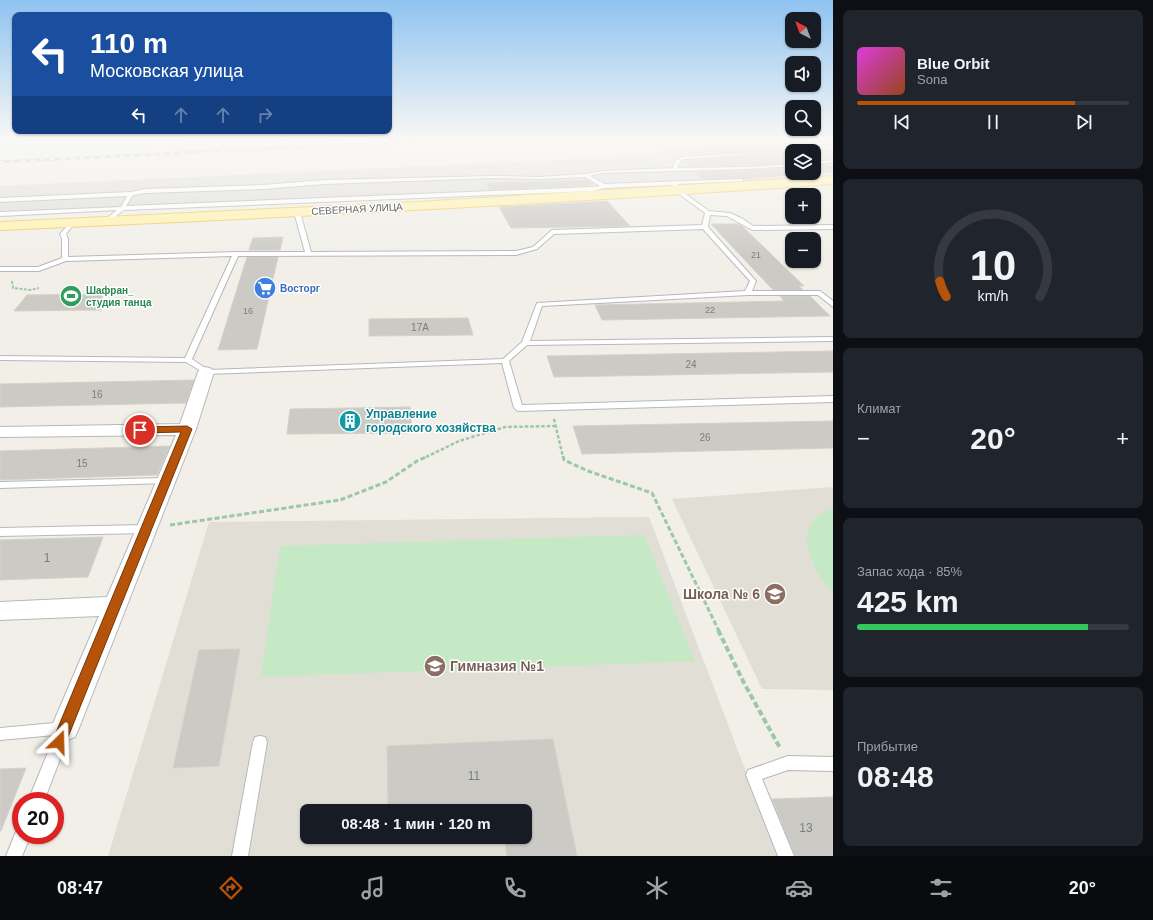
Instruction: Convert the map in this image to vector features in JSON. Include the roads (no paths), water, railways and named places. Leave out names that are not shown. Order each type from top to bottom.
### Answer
[{"type":"main road","name":"СЕВЕРНАЯ УЛИЦА","points":[[0,226],[297,212],[676,187],[833,180]]},
{"type":"street","points":[[65,728],[187,429],[206,372]]},
{"type":"street","points":[[0,432],[187,429]]},
{"type":"street","points":[[0,611],[114,606]]},
{"type":"lane","points":[[0,200],[130,194],[146,191],[393,180]]},
{"type":"lane","points":[[594,180],[604,186]]},
{"type":"lane","points":[[0,214],[254,202],[592,190],[604,186],[676,187],[741,180]]},
{"type":"lane","points":[[244,214],[258,195],[258,187]]},
{"type":"lane","points":[[676,187],[708,213],[728,214],[742,220],[752,228],[833,227]]},
{"type":"lane","points":[[107,221],[122,209],[130,194]]},
{"type":"lane","points":[[297,212],[308,253]]},
{"type":"lane","points":[[705,228],[708,213]]},
{"type":"lane","points":[[65,259],[65,239],[63,234],[72,223]]},
{"type":"lane","points":[[0,269],[40,269],[65,259],[308,253],[516,253],[535,248],[552,232],[705,228],[753,281],[748,293]]},
{"type":"lane","points":[[188,360],[236,254]]},
{"type":"lane","points":[[0,358],[188,360],[206,372],[505,361],[524,343],[539,304],[748,293],[820,293],[833,305]]},
{"type":"lane","points":[[524,343],[833,339]]},
{"type":"lane","points":[[505,361],[518,408],[833,400]]},
{"type":"lane","points":[[0,485],[165,481]]},
{"type":"lane","points":[[0,532],[146,529]]},
{"type":"lane","points":[[0,734],[65,728],[40,792]]},
{"type":"lane","points":[[240,856],[260,742]]},
{"type":"lane","points":[[786,856],[753,775],[788,763],[833,764]]},
{"type":"lane","points":[[14,856],[19,844]]},
{"type":"place","name":"Восторг","points":[[265,288]]},
{"type":"place","name":"Шафран_ студия танца","points":[[71,296]]},
{"type":"place","name":"Управление городского хозяйства","points":[[350,421]]},
{"type":"place","name":"Школа № 6","points":[[775,594]]},
{"type":"place","name":"Гимназия №1","points":[[435,666]]}]
